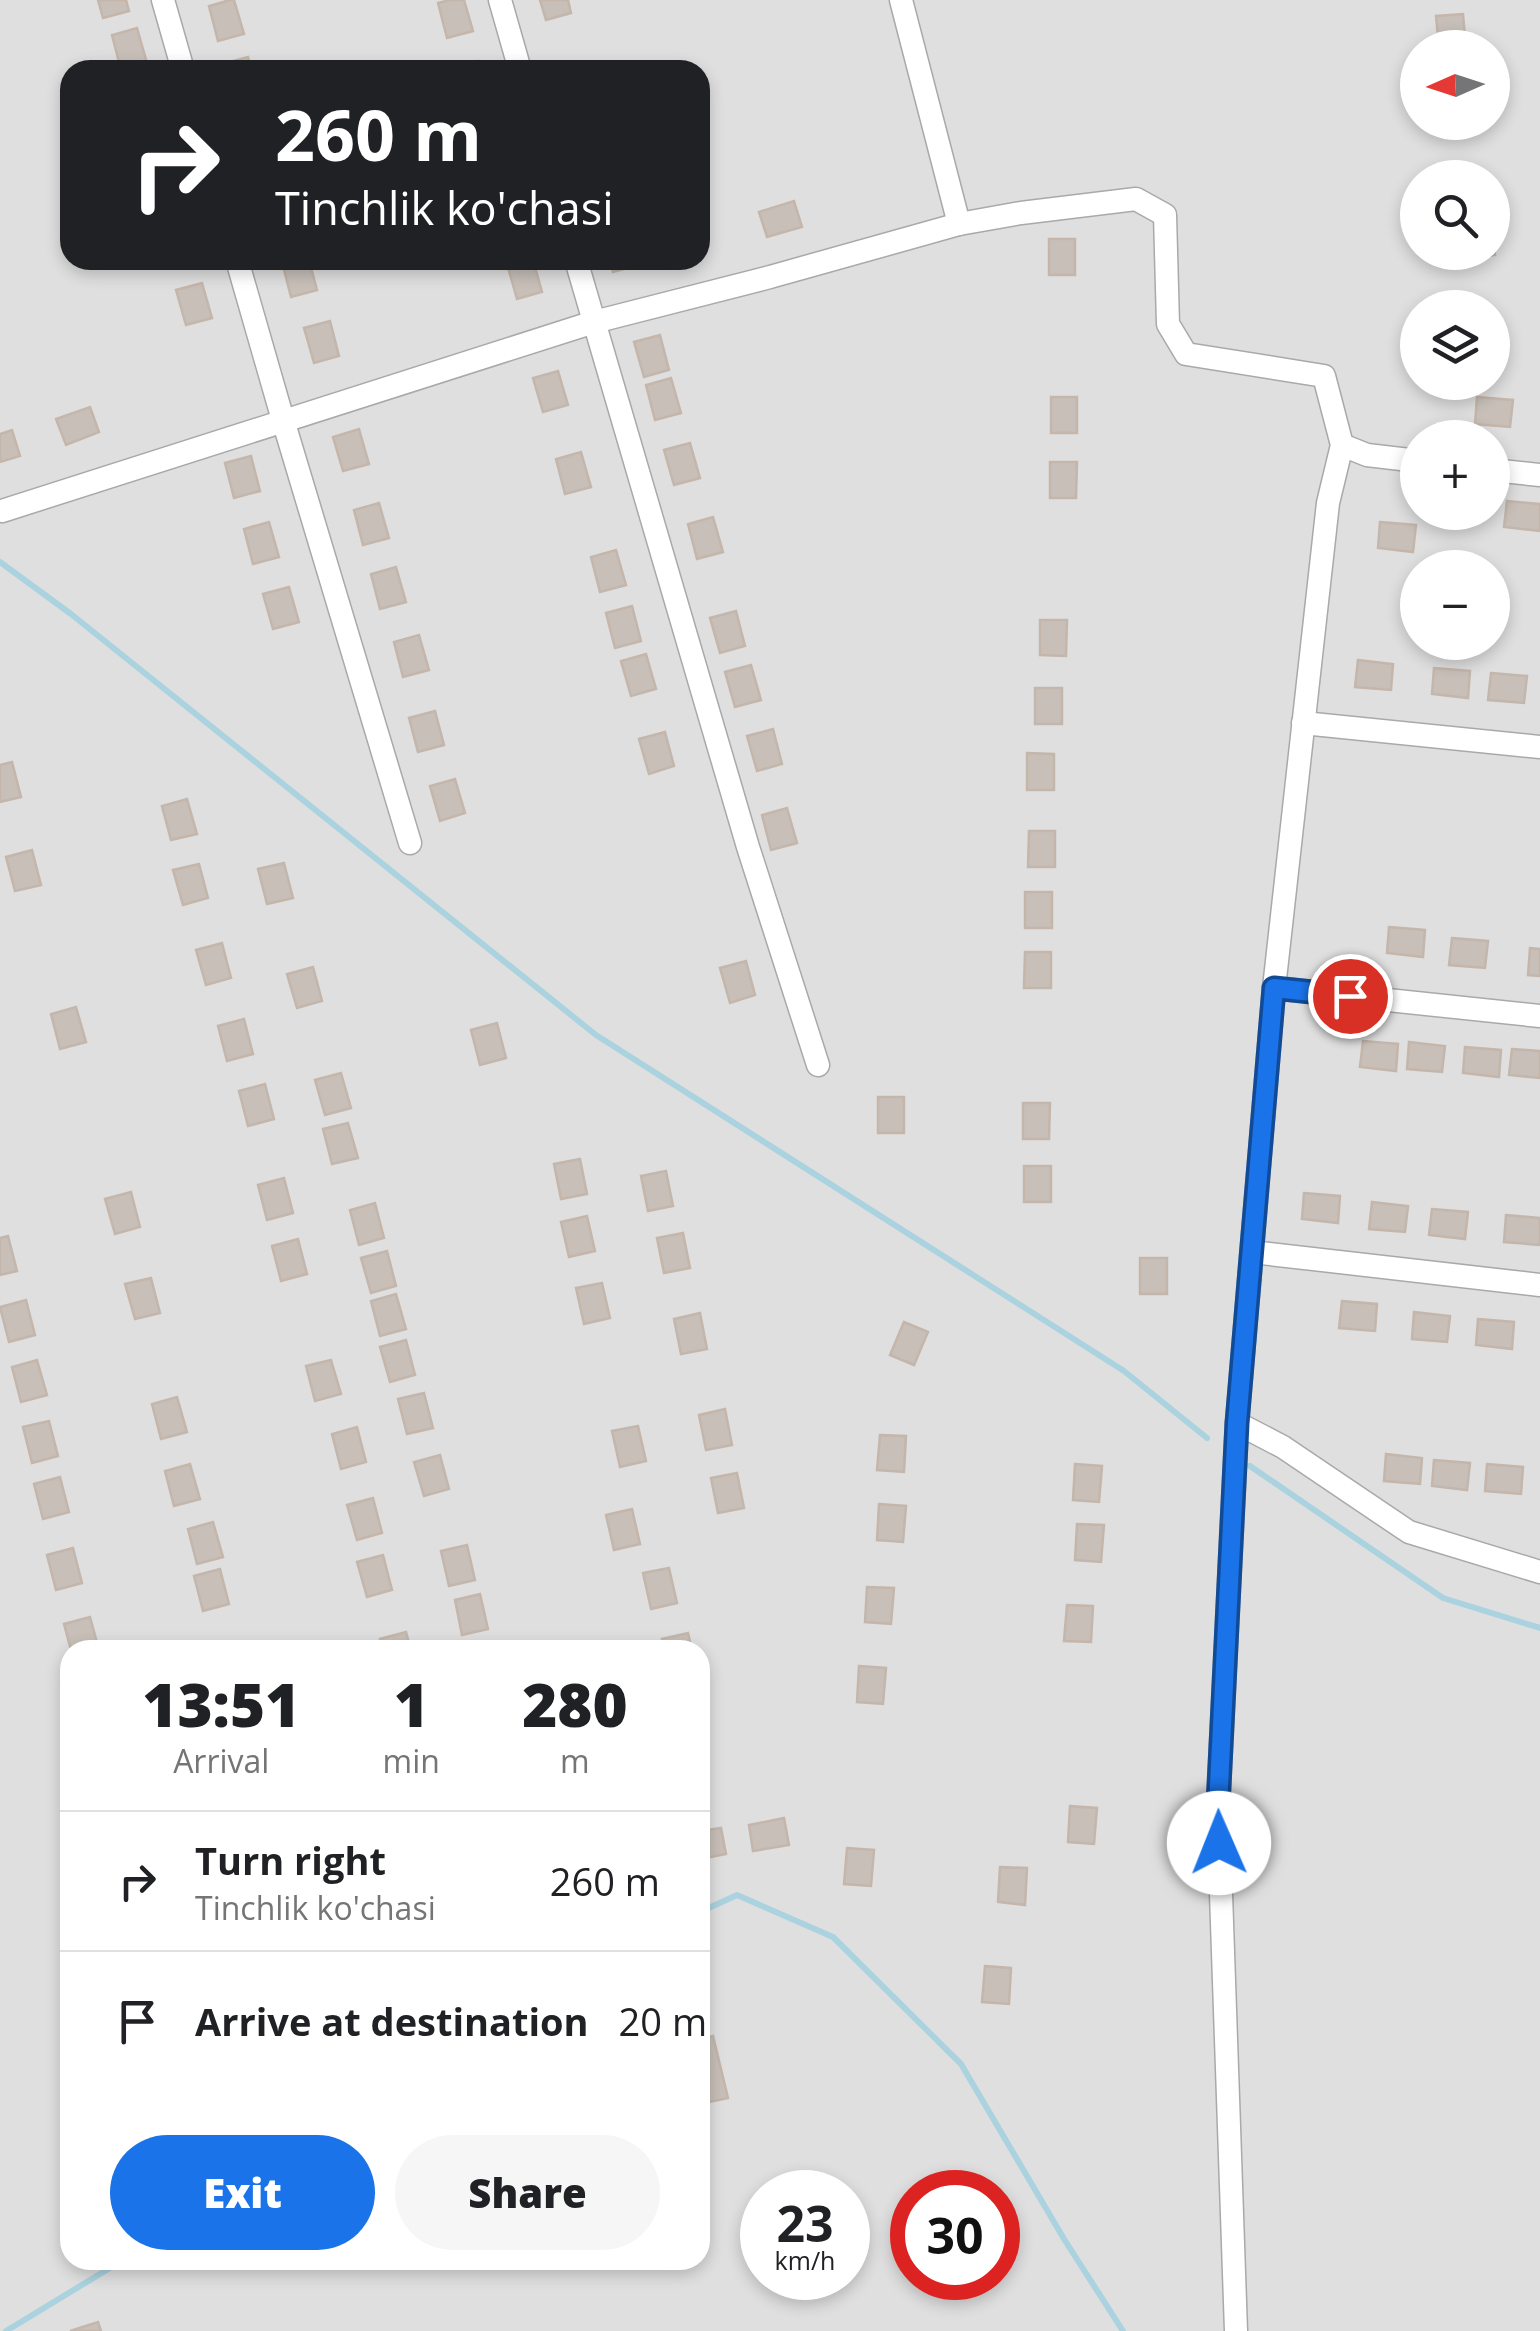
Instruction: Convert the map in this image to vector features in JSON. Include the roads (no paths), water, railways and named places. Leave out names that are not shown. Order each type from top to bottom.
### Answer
[{"type":"street","points":[[163,0],[180,60]]},
{"type":"street","points":[[500,0],[517,60]]},
{"type":"street","points":[[901,0],[959,224]]},
{"type":"street","points":[[2,511],[594,322],[959,224],[1136,199],[1164,214],[1168,324],[1186,354],[1324,376],[1342,445],[1328,502],[1274,988],[1237,1423],[1218,1806],[1236,2331]]},
{"type":"street","points":[[240,270],[410,843]]},
{"type":"street","points":[[579,270],[748,846],[818,1065]]},
{"type":"street","points":[[1342,445],[1366,455],[1400,459]]},
{"type":"street","points":[[1510,472],[1540,475]]},
{"type":"street","points":[[1304,723],[1540,748]]},
{"type":"street","points":[[1274,988],[1540,1016]]},
{"type":"street","points":[[1252,1252],[1540,1284]]},
{"type":"street","points":[[1237,1423],[1283,1446],[1409,1532],[1540,1572]]},
{"type":"waterway","points":[[0,562],[71,614],[596,1035],[1124,1371],[1207,1438]]},
{"type":"waterway","points":[[1250,1466],[1443,1598],[1540,1628]]},
{"type":"waterway","points":[[710,1907],[737,1895],[833,1937],[961,2064],[1123,2331]]},
{"type":"waterway","points":[[6,2331],[107,2270]]}]
